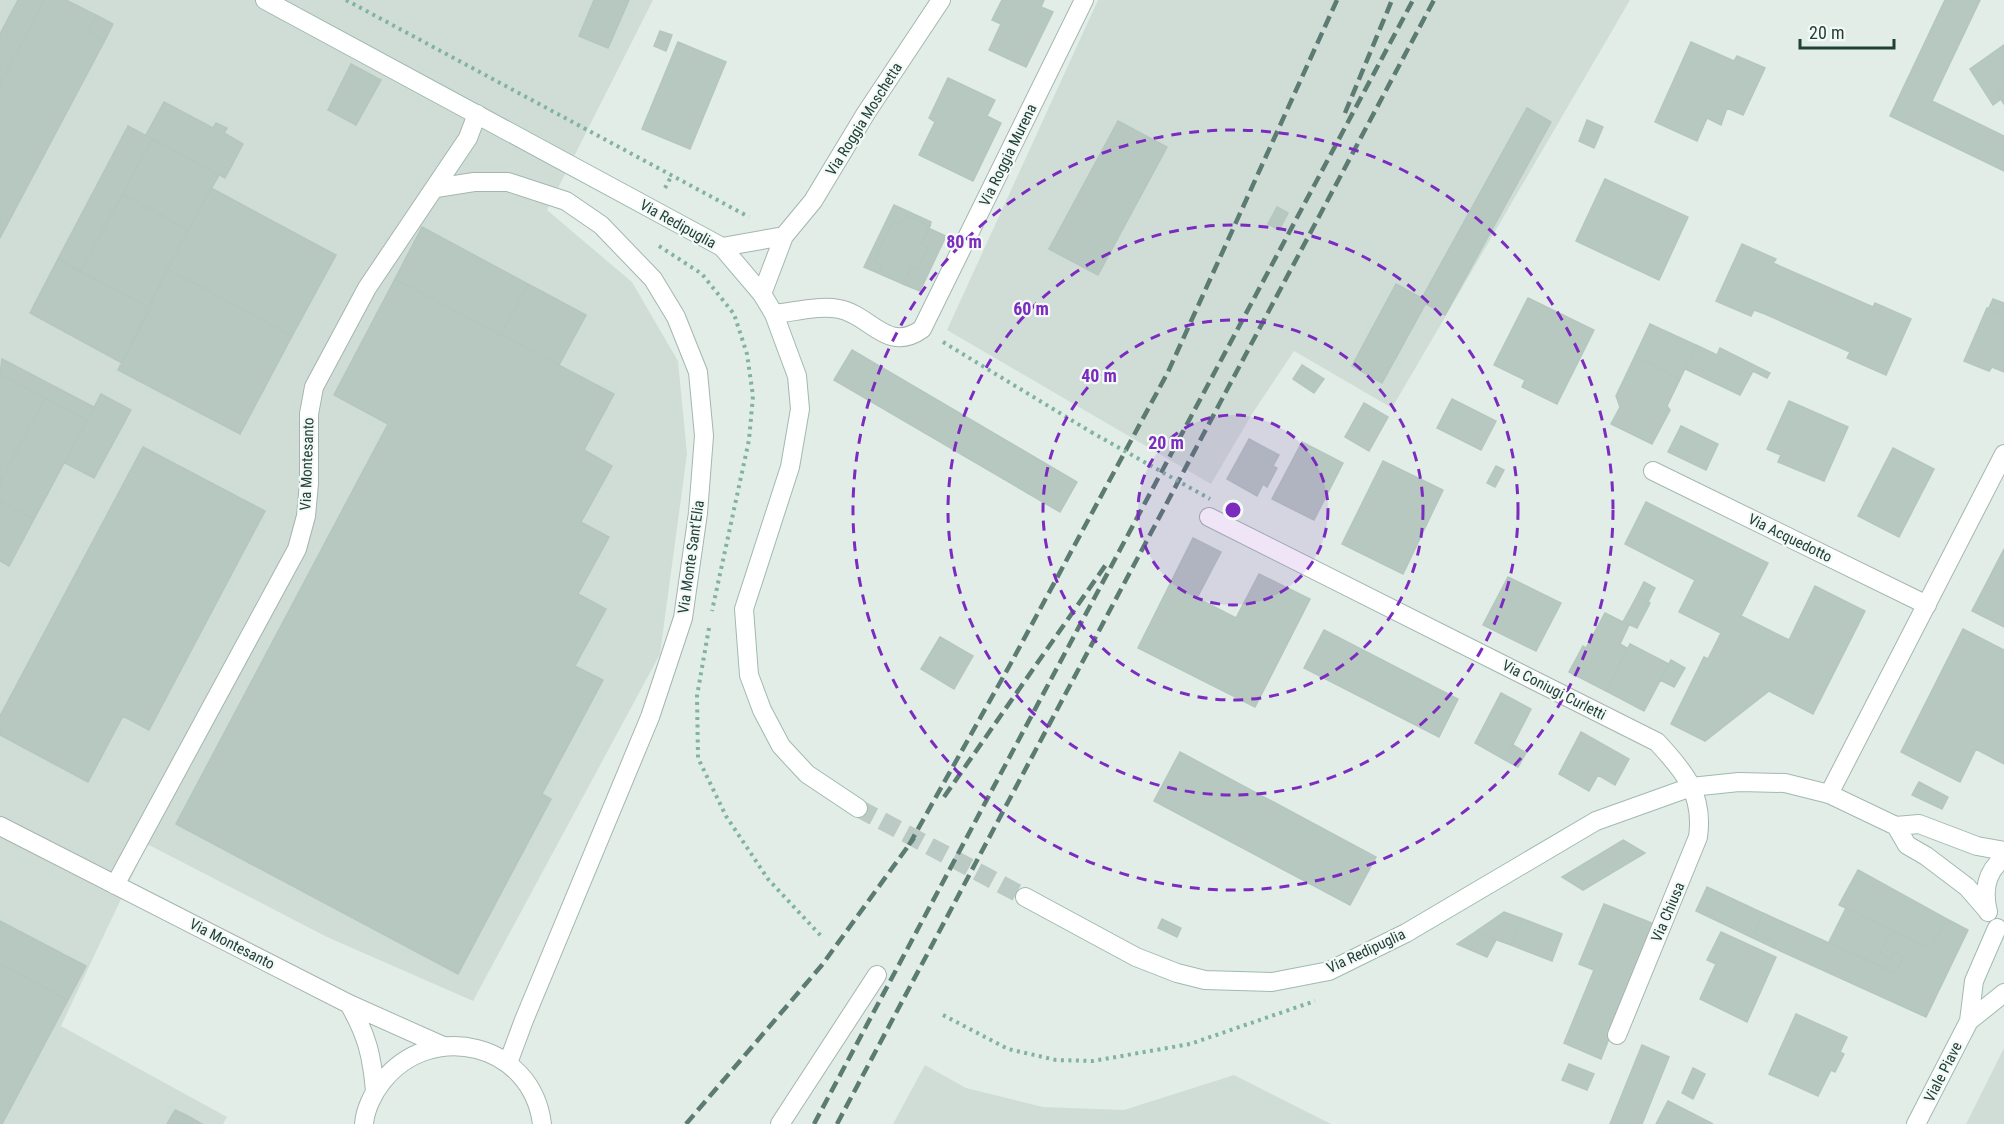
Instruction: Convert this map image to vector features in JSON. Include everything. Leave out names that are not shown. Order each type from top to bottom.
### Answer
[{"type":"street","name":"Via Redipuglia","points":[[265,0],[722,248],[762,294],[774,314],[797,376],[800,410],[790,467],[744,609],[749,675],[762,710],[781,746],[807,774],[858,808]]},
{"type":"street","name":"Via Roggia Moschetta","points":[[762,294],[784,236],[813,201],[866,112],[941,0]]},
{"type":"street","name":"Via Roggia Murena","points":[[922,329],[1084,0]]},
{"type":"street","name":"Via Montesanto","points":[[115,885],[297,549],[306,516],[309,483],[309,414],[314,387],[367,288],[468,138],[477,114]]},
{"type":"street","name":"Via Monte Sant'Elia","points":[[436,188],[474,182],[508,182],[566,201],[601,225],[653,279],[676,317],[698,372],[704,436],[698,513],[683,618],[650,717],[524,1020],[508,1064]]},
{"type":"street","points":[[722,248],[784,236]]},
{"type":"street","points":[[774,314],[841,309],[893,338],[910,338],[922,329]]},
{"type":"street","points":[[1829,794],[2004,454]]},
{"type":"street","name":"Via Acquedotto","points":[[1653,471],[1928,604]]},
{"type":"street","name":"Via Coniugi Curletti","points":[[1210,508],[1657,742],[1677,764],[1691,787]]},
{"type":"street","points":[[1691,787],[1739,782],[1785,783],[1829,794],[1896,826],[1920,824],[1977,846],[2004,851]]},
{"type":"street","name":"Via Redipuglia","points":[[1025,897],[1136,957],[1177,973],[1205,980],[1272,982],[1329,971],[1406,933],[1596,821],[1691,787]]},
{"type":"street","name":"Via Chiusa","points":[[1617,1035],[1698,837],[1701,815],[1691,787]]},
{"type":"street","name":"Via Montesanto","points":[[0,826],[349,1004],[442,1046]]},
{"type":"street","points":[[1896,826],[1907,845],[1926,856],[1967,888],[1987,910]]},
{"type":"street","points":[[1987,910],[1985,897],[1987,883],[1992,871],[2004,858]]},
{"type":"street","name":"Viale Piave","points":[[1917,1124],[1969,1021],[1974,981],[2000,931],[1987,910]]},
{"type":"street","points":[[780,1124],[877,975]]},
{"type":"street","name":"Viale Piave","points":[[1969,1021],[2004,993]]},
{"type":"street","points":[[349,1004],[364,1030],[372,1059],[375,1091],[364,1124]]},
{"type":"street","points":[[375,1091],[400,1064],[416,1053],[442,1046],[466,1046],[488,1052],[508,1064],[528,1084],[540,1110],[542,1124]]},
{"type":"path","points":[[346,0],[784,236]]},
{"type":"path","points":[[922,329],[1210,508]]},
{"type":"shaded area","points":[[0,0],[653,0],[547,210],[632,282],[678,361],[687,454],[660,654],[473,1001],[327,937],[147,844],[61,1026],[227,1117],[223,1124],[0,1124]]},
{"type":"shaded area","points":[[1098,0],[1630,0],[1392,408],[1294,351],[1252,414],[1211,484],[947,330]]},
{"type":"shaded area","points":[[2004,1048],[2004,1124],[1966,1124]]},
{"type":"shaded area","points":[[925,1065],[966,1088],[1043,1107],[1124,1110],[1234,1075],[1331,1124],[893,1124]]},
{"type":"building","points":[[18,0],[44,0],[0,85],[0,34]]},
{"type":"building","points":[[44,0],[66,0],[96,15],[88,31],[105,40],[0,238],[0,85]]},
{"type":"building","points":[[594,0],[629,0],[608,48],[579,36]]},
{"type":"building","points":[[1002,0],[1044,0],[1041,7],[1053,12],[1026,67],[989,50],[1001,24],[992,20]]},
{"type":"building","points":[[1945,0],[1980,0],[1932,101],[2004,136],[2004,171],[1890,116]]},
{"type":"building","points":[[96,15],[113,24],[105,40],[88,31]]},
{"type":"building","points":[[660,31],[672,35],[666,51],[654,46]]},
{"type":"building","points":[[678,42],[726,62],[690,149],[642,129]]},
{"type":"building","points":[[1691,42],[1734,61],[1737,56],[1765,68],[1743,115],[1727,108],[1721,125],[1707,118],[1697,141],[1655,122]]},
{"type":"building","points":[[2004,45],[2004,88],[1997,93],[2001,99],[1993,105],[1970,69]]},
{"type":"building","points":[[351,64],[381,80],[356,125],[328,110]]},
{"type":"building","points":[[948,78],[995,100],[987,116],[1001,123],[973,181],[919,155],[935,122],[929,118]]},
{"type":"building","points":[[2004,88],[2004,104],[1997,93]]},
{"type":"building","points":[[164,102],[213,128],[216,123],[227,128],[224,133],[243,144],[225,178],[146,135]]},
{"type":"building","points":[[1527,108],[1551,122],[1445,315],[1426,304],[1427,301],[1422,298]]},
{"type":"building","points":[[1587,120],[1603,127],[1594,148],[1579,141]]},
{"type":"building","points":[[1118,121],[1167,147],[1098,275],[1049,249]]},
{"type":"building","points":[[128,126],[152,139],[80,272],[58,259]]},
{"type":"building","points":[[152,139],[219,175],[188,230],[123,194]]},
{"type":"building","points":[[1605,179],[1688,217],[1659,280],[1576,241]]},
{"type":"building","points":[[211,188],[336,255],[292,336],[168,269]]},
{"type":"building","points":[[123,194],[188,230],[148,307],[80,272]]},
{"type":"building","points":[[894,205],[931,222],[930,226],[906,215],[901,224],[894,221],[874,261],[882,264],[878,273],[864,267]]},
{"type":"building","points":[[1277,207],[1288,213],[1279,230],[1268,224]]},
{"type":"building","points":[[906,215],[930,226],[921,245],[928,248],[918,269],[911,267],[903,284],[878,273],[882,264],[874,261],[894,221],[901,224]]},
{"type":"building","points":[[422,227],[528,284],[501,335],[395,279]]},
{"type":"building","points":[[928,228],[946,236],[920,291],[903,284],[911,267],[918,269],[928,248],[921,245]]},
{"type":"building","points":[[1742,244],[1776,259],[1773,263],[1873,307],[1875,303],[1911,319],[1886,375],[1847,358],[1850,352],[1765,314],[1754,310],[1751,316],[1716,301]]},
{"type":"building","points":[[58,259],[151,308],[122,363],[30,313]]},
{"type":"building","points":[[168,269],[292,336],[240,434],[118,370]]},
{"type":"building","points":[[395,279],[614,394],[584,450],[612,466],[581,522],[609,537],[578,594],[606,609],[575,666],[603,680],[542,794],[551,799],[458,974],[176,824],[388,424],[334,395]]},
{"type":"building","points":[[528,284],[586,315],[559,365],[501,335]]},
{"type":"building","points":[[1396,284],[1427,301],[1382,383],[1352,366]]},
{"type":"building","points":[[1528,298],[1594,330],[1557,404],[1522,387],[1525,380],[1494,365]]},
{"type":"building","points":[[1993,299],[2004,303],[2004,315],[1989,308]]},
{"type":"building","points":[[1987,308],[2004,315],[2004,372],[1992,367],[1989,371],[1964,361]]},
{"type":"building","points":[[1650,324],[1696,345],[1680,379],[1635,356]]},
{"type":"building","points":[[1696,345],[1717,355],[1720,348],[1770,373],[1767,378],[1753,371],[1740,395],[1685,369]]},
{"type":"building","points":[[852,350],[1077,482],[1060,512],[834,380]]},
{"type":"building","points":[[1635,356],[1680,379],[1667,406],[1670,410],[1652,444],[1611,424],[1620,407],[1616,396]]},
{"type":"building","points":[[2,359],[94,407],[87,420],[0,374]]},
{"type":"building","points":[[1302,365],[1324,379],[1314,393],[1293,379]]},
{"type":"building","points":[[0,374],[45,398],[0,482]]},
{"type":"building","points":[[101,394],[131,410],[94,478],[65,463]]},
{"type":"building","points":[[45,398],[87,420],[34,519],[0,501],[0,482]]},
{"type":"building","points":[[1452,399],[1496,421],[1481,450],[1437,428]]},
{"type":"building","points":[[1789,401],[1848,427],[1824,481],[1778,462],[1781,455],[1767,449]]},
{"type":"building","points":[[1364,403],[1388,417],[1369,451],[1345,437]]},
{"type":"building","points":[[1681,426],[1718,444],[1706,470],[1668,452]]},
{"type":"building","points":[[1249,439],[1279,455],[1273,466],[1277,468],[1267,487],[1263,484],[1257,496],[1227,479]]},
{"type":"building","points":[[1302,442],[1343,463],[1314,520],[1272,499]]},
{"type":"building","points":[[143,447],[265,511],[149,730],[123,716],[88,782],[0,735],[0,716]]},
{"type":"building","points":[[1893,448],[1934,469],[1899,537],[1858,516]]},
{"type":"building","points":[[1383,461],[1443,490],[1403,574],[1342,544]]},
{"type":"building","points":[[1496,466],[1504,470],[1495,487],[1487,483]]},
{"type":"building","points":[[0,501],[34,519],[9,566],[0,561]]},
{"type":"building","points":[[1646,502],[1768,563],[1741,616],[1789,640],[1815,586],[1865,611],[1813,714],[1769,691],[1705,741],[1671,724],[1704,657],[1708,659],[1721,633],[1679,612],[1695,580],[1625,544]]},
{"type":"building","points":[[1193,538],[1221,552],[1197,598],[1236,618],[1259,574],[1310,599],[1255,707],[1138,648]]},
{"type":"building","points":[[2004,549],[2004,627],[1972,611]]},
{"type":"building","points":[[1508,577],[1561,603],[1536,651],[1483,625]]},
{"type":"building","points":[[1644,582],[1655,588],[1648,602],[1637,596]]},
{"type":"building","points":[[1637,596],[1650,603],[1637,628],[1623,622]]},
{"type":"building","points":[[1605,613],[1629,625],[1620,644],[1627,648],[1606,691],[1569,672],[1583,646],[1586,648]]},
{"type":"building","points":[[1963,629],[2004,650],[2004,764],[1976,749],[1960,782],[1901,752]]},
{"type":"building","points":[[1324,630],[1458,699],[1439,737],[1304,668]]},
{"type":"building","points":[[940,637],[973,656],[954,689],[921,669]]},
{"type":"building","points":[[1630,644],[1669,664],[1644,711],[1606,691]]},
{"type":"building","points":[[1671,660],[1685,668],[1674,687],[1660,680]]},
{"type":"building","points":[[1501,693],[1531,709],[1505,760],[1475,743]]},
{"type":"building","points":[[1581,732],[1629,759],[1615,785],[1598,775],[1589,791],[1559,774]]},
{"type":"building","points":[[1513,745],[1526,753],[1518,767],[1505,760]]},
{"type":"building","points":[[1180,752],[1376,857],[1350,905],[1154,801]]},
{"type":"building","points":[[1919,782],[1948,797],[1942,809],[1912,795]]},
{"type":"building","points":[[1623,840],[1645,853],[1583,890],[1562,877]]},
{"type":"building","points":[[1858,870],[1947,919],[1930,948],[1839,905]]},
{"type":"building","points":[[1707,887],[1763,913],[1754,933],[1777,943],[1774,948],[1696,911]]},
{"type":"building","points":[[1604,904],[1654,924],[1601,1059],[1564,1043],[1594,970],[1579,964]]},
{"type":"building","points":[[1846,908],[1892,931],[1880,953],[1890,958],[1894,951],[1904,956],[1895,973],[1829,942]]},
{"type":"building","points":[[1504,912],[1523,919],[1511,945],[1475,932]]},
{"type":"building","points":[[1763,913],[1895,973],[1904,956],[1894,951],[1890,958],[1880,953],[1892,931],[1930,948],[1947,919],[1968,930],[1926,1017],[1774,948],[1777,943],[1754,933]]},
{"type":"building","points":[[1162,919],[1181,928],[1177,937],[1158,928]]},
{"type":"building","points":[[1523,919],[1562,934],[1552,961],[1511,945]]},
{"type":"building","points":[[0,921],[86,966],[68,1000],[0,964]]},
{"type":"building","points":[[1475,932],[1496,940],[1487,957],[1457,944]]},
{"type":"building","points":[[1721,932],[1776,957],[1747,1022],[1700,999],[1716,964],[1707,960]]},
{"type":"building","points":[[0,964],[68,1000],[2,1124],[0,1124]]},
{"type":"building","points":[[1796,1014],[1847,1037],[1840,1052],[1844,1054],[1835,1072],[1831,1070],[1818,1096],[1769,1074]]},
{"type":"building","points":[[1642,1045],[1669,1057],[1642,1124],[1610,1124]]},
{"type":"building","points":[[1569,1064],[1594,1074],[1587,1090],[1562,1080]]},
{"type":"building","points":[[1693,1068],[1705,1074],[1693,1099],[1682,1093]]},
{"type":"building","points":[[1668,1101],[1713,1124],[1656,1124]]},
{"type":"building","points":[[175,1110],[186,1115],[202,1124],[167,1124]]},
{"type":"tunnel","points":[[858,808],[1025,897]]},
{"type":"railway","points":[[909,845],[1011,663],[1168,372],[1337,0]]},
{"type":"railway","points":[[1345,113],[1392,0]]},
{"type":"railway","points":[[814,1124],[1413,0]]},
{"type":"railway","points":[[837,1124],[1434,0]]},
{"type":"railway","points":[[944,797],[1107,563]]},
{"type":"railway","points":[[686,1124],[822,965],[914,838]]}]
